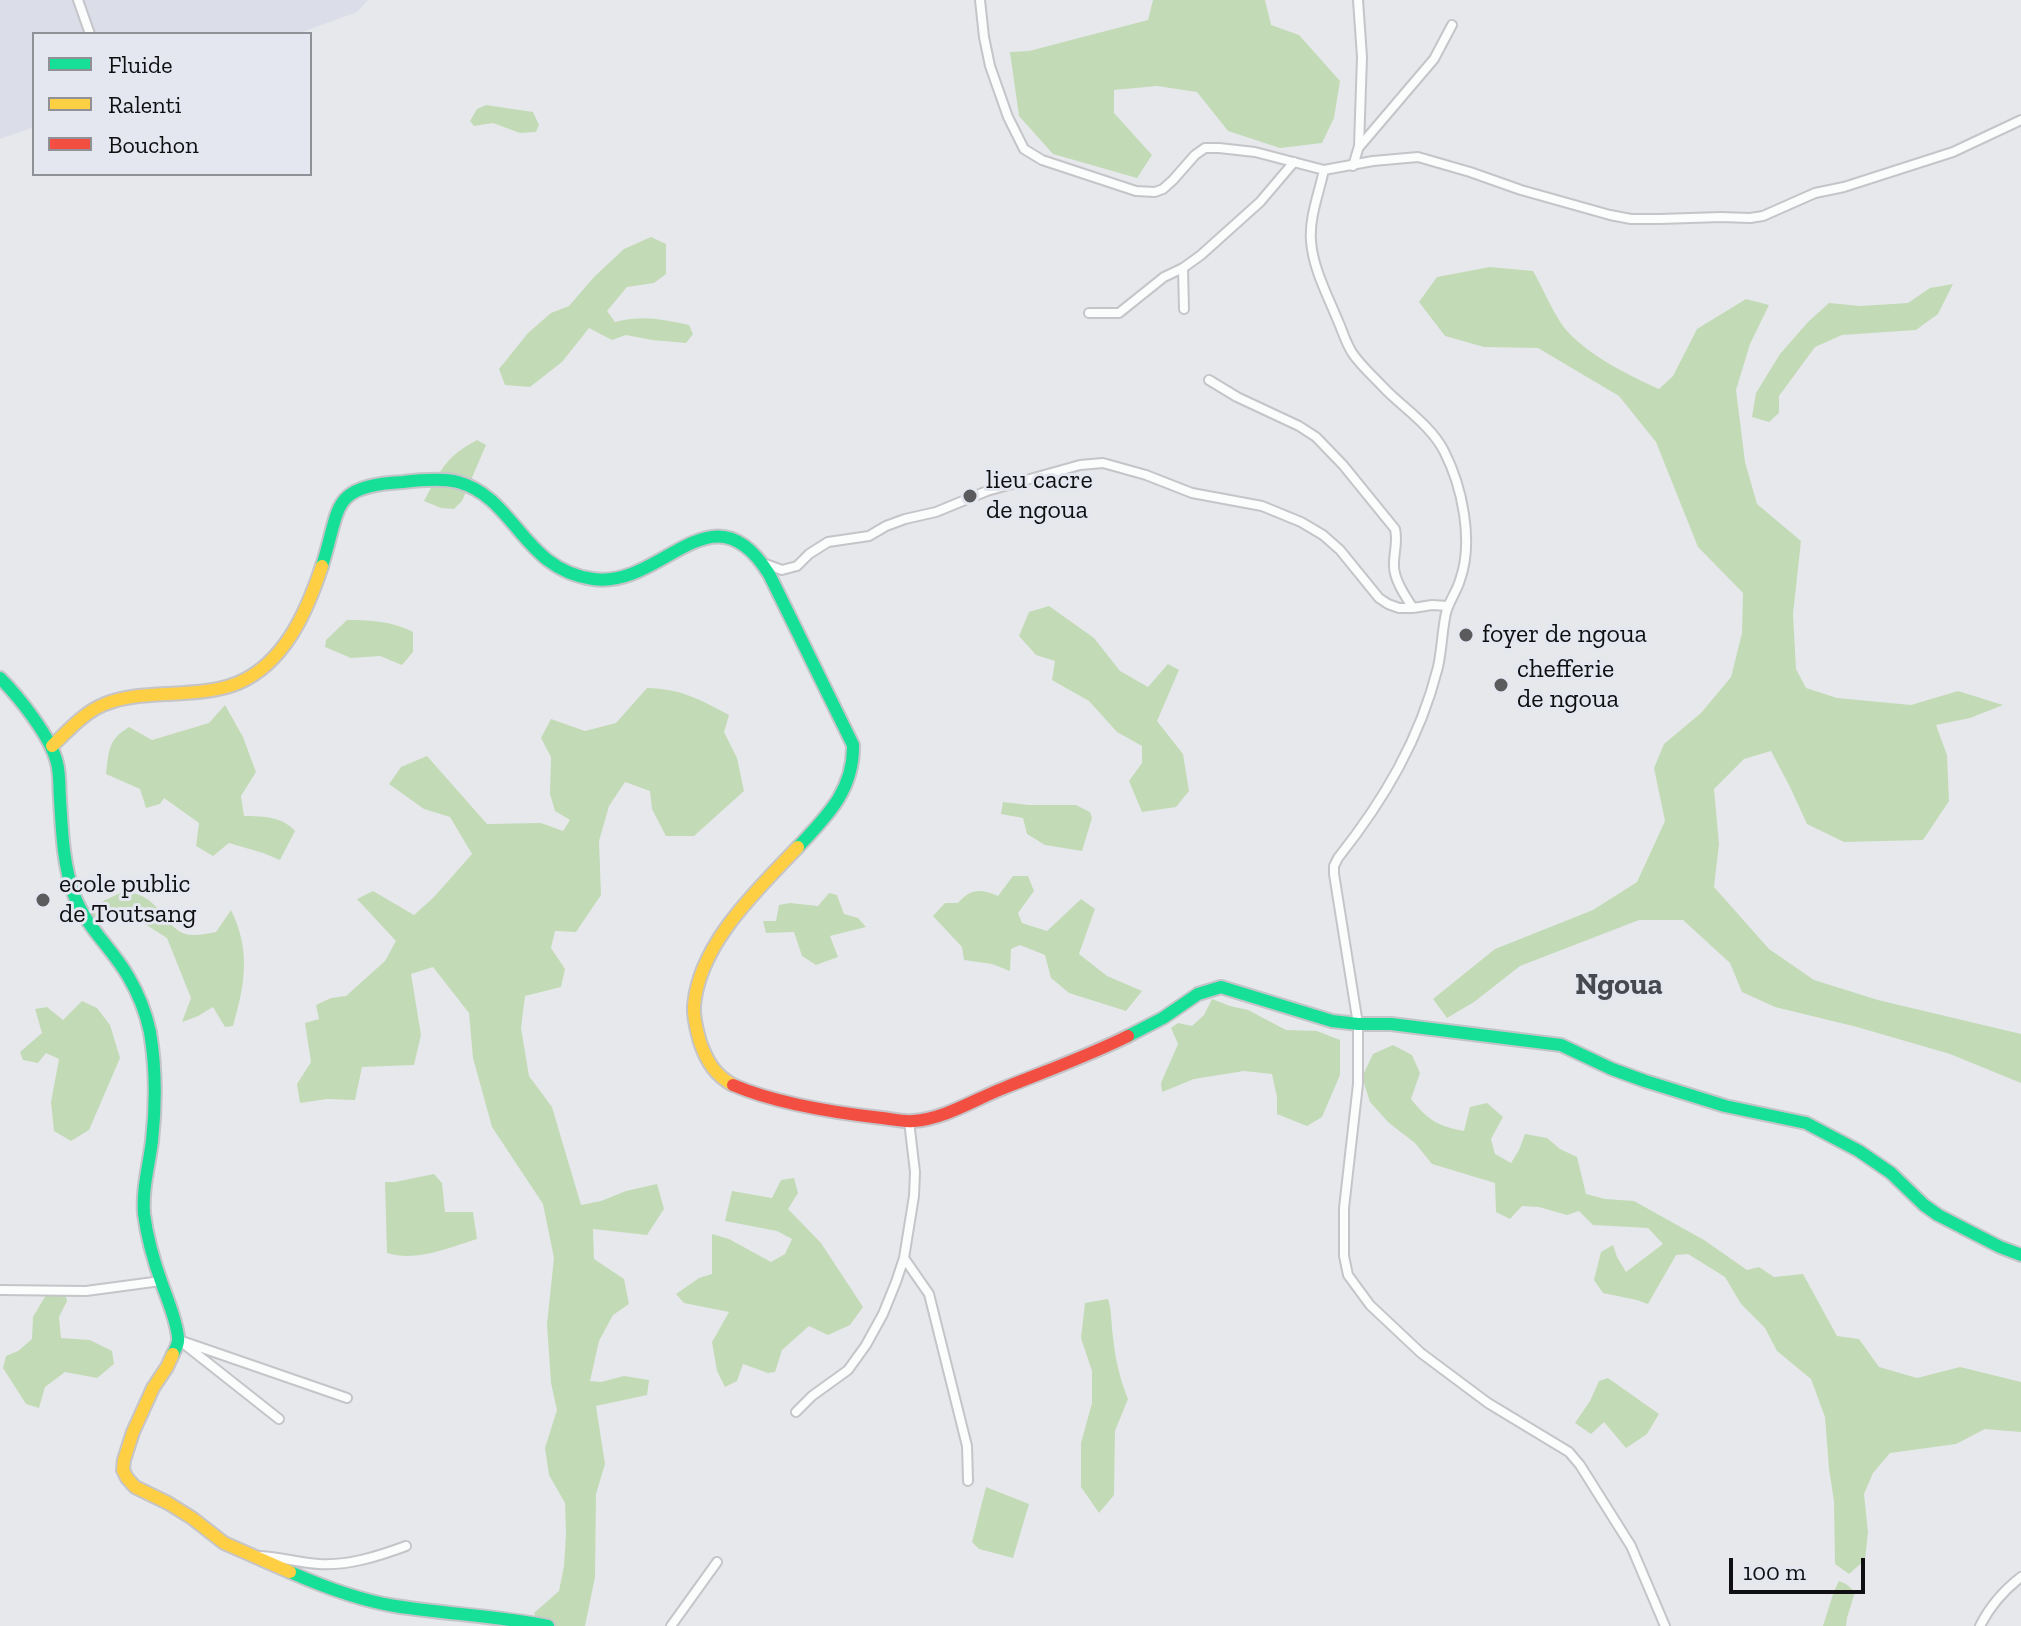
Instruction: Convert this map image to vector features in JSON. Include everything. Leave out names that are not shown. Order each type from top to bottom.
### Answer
[{"type":"street","points":[[78,0],[89,32]]},
{"type":"street","points":[[980,0],[984,37],[998,91],[1024,149],[1032,155],[1146,193],[1163,189],[1205,148],[1255,152],[1324,170],[1410,156],[1610,215],[1646,219],[1750,218],[1763,216],[1815,193],[1844,187],[1953,152],[2021,120]]},
{"type":"street","points":[[1353,166],[1359,146],[1362,57],[1358,0]]},
{"type":"street","points":[[1359,146],[1434,59],[1452,25]]},
{"type":"street","points":[[1089,313],[1119,313],[1164,277],[1201,255],[1260,202],[1294,162]]},
{"type":"street","points":[[1324,170],[1312,222],[1311,242],[1319,276],[1351,351],[1434,436],[1450,463],[1462,499],[1465,523],[1461,579],[1448,606],[1439,663],[1428,702],[1412,743],[1388,789],[1334,866],[1358,1024],[1358,1084],[1344,1208],[1344,1256],[1348,1275],[1370,1305],[1421,1353],[1488,1403],[1569,1452],[1631,1546],[1665,1626]]},
{"type":"street","points":[[1183,268],[1184,309]]},
{"type":"street","points":[[1209,380],[1299,426],[1316,437],[1337,458],[1395,529],[1397,544],[1393,567],[1413,608]]},
{"type":"street","points":[[762,563],[782,570],[797,566],[828,542],[869,536],[896,522],[936,512],[987,491],[1080,465],[1103,463],[1192,493],[1262,506],[1293,518],[1323,535],[1340,550],[1379,598],[1388,604],[1399,608],[1448,606]]},
{"type":"street","points":[[52,746],[107,702],[222,688],[239,684],[253,676],[286,642],[306,608],[341,503],[350,493],[364,487],[422,481],[459,482],[487,497],[546,562],[559,570],[595,579],[614,579],[659,562],[704,536],[719,534],[735,539],[762,563],[853,745],[855,759],[844,789],[824,820],[752,898],[713,948],[702,969],[693,1008],[696,1030],[710,1066],[722,1080],[737,1089],[857,1115],[909,1121],[944,1114],[1093,1054],[1159,1021],[1202,991],[1221,987],[1332,1021],[1391,1024],[1561,1045],[1645,1081],[1725,1106],[1806,1123],[1859,1151],[1891,1173],[1938,1215],[2021,1255]]},
{"type":"street","points":[[0,678],[52,746],[58,765],[63,849],[75,897],[89,925],[127,974],[149,1028],[155,1096],[144,1212],[179,1340],[143,1409],[124,1460],[123,1470],[127,1478],[135,1487],[192,1518],[224,1543],[336,1592],[394,1606],[509,1618],[548,1626]]},
{"type":"street","points":[[796,1412],[848,1370],[883,1314],[904,1258],[914,1196],[915,1172],[909,1121]]},
{"type":"street","points":[[904,1258],[929,1294],[967,1446],[968,1481]]},
{"type":"street","points":[[0,1290],[86,1291],[161,1281]]},
{"type":"street","points":[[179,1340],[347,1398]]},
{"type":"street","points":[[179,1340],[279,1419]]},
{"type":"street","points":[[248,1555],[320,1565],[366,1559],[406,1546]]},
{"type":"street","points":[[671,1626],[717,1562]]},
{"type":"street","points":[[1980,1626],[1990,1607],[2021,1577]]},
{"type":"shaded area","points":[[0,0],[368,0],[357,12],[302,32],[32,32],[32,128],[0,139]]},
{"type":"green space","points":[[1153,0],[1265,0],[1271,25],[1299,35],[1340,81],[1334,118],[1322,143],[1280,148],[1228,131],[1197,92],[1157,86],[1114,90],[1114,113],[1152,155],[1137,178],[1053,154],[1019,116],[1010,52],[1029,51],[1148,20]]},
{"type":"green space","points":[[486,105],[533,112],[539,125],[536,132],[520,133],[493,123],[474,126],[470,121],[477,109]]},
{"type":"green space","points":[[651,237],[666,244],[666,274],[654,283],[627,287],[607,311],[615,322],[652,319],[689,325],[693,334],[686,343],[626,335],[612,340],[589,328],[562,362],[530,387],[505,385],[499,369],[528,333],[551,313],[569,306],[624,249]]},
{"type":"green space","points":[[1490,267],[1533,271],[1558,319],[1577,341],[1611,365],[1659,389],[1673,376],[1697,329],[1746,299],[1769,305],[1750,344],[1736,390],[1745,462],[1757,504],[1801,541],[1793,614],[1796,669],[1806,688],[1837,698],[1911,705],[1958,691],[2003,705],[1970,718],[1936,725],[1947,755],[1949,801],[1923,840],[1844,842],[1807,824],[1771,751],[1744,759],[1714,789],[1719,844],[1714,887],[1769,949],[1814,980],[1878,1000],[2021,1034],[2021,1083],[1950,1054],[1775,1007],[1742,992],[1730,963],[1683,920],[1639,920],[1520,966],[1474,1002],[1447,1018],[1433,999],[1495,949],[1593,910],[1637,882],[1665,821],[1654,768],[1664,744],[1701,713],[1731,677],[1742,633],[1743,593],[1698,547],[1656,442],[1619,396],[1538,348],[1484,347],[1445,336],[1419,302],[1437,277]]},
{"type":"green space","points":[[1953,284],[1938,314],[1916,330],[1842,335],[1815,347],[1779,396],[1779,413],[1769,422],[1752,417],[1756,393],[1780,354],[1829,303],[1860,306],[1908,303],[1930,288]]},
{"type":"green space","points":[[477,440],[486,445],[462,501],[454,509],[424,501],[451,459]]},
{"type":"green space","points":[[1049,606],[1094,638],[1120,671],[1148,687],[1168,664],[1179,670],[1157,721],[1183,754],[1189,791],[1176,807],[1142,812],[1129,781],[1142,763],[1142,746],[1117,732],[1089,701],[1052,680],[1055,661],[1036,655],[1019,636],[1029,612]]},
{"type":"green space","points":[[347,620],[381,622],[413,632],[413,652],[402,665],[380,656],[351,658],[325,647],[326,640]]},
{"type":"green space","points":[[647,688],[690,696],[729,715],[724,732],[737,758],[744,791],[694,836],[666,836],[652,809],[650,791],[625,782],[609,806],[599,841],[601,895],[576,932],[555,931],[551,948],[565,969],[561,987],[525,996],[521,1028],[529,1076],[552,1107],[581,1205],[657,1184],[664,1209],[647,1235],[593,1229],[594,1259],[624,1279],[629,1304],[613,1315],[599,1341],[590,1381],[601,1382],[624,1376],[649,1380],[647,1395],[596,1406],[605,1464],[596,1494],[595,1577],[585,1626],[554,1626],[538,1623],[534,1613],[559,1591],[566,1534],[565,1503],[549,1475],[545,1448],[557,1410],[551,1383],[547,1324],[554,1258],[543,1204],[492,1127],[473,1058],[469,1013],[433,967],[411,974],[421,1035],[414,1065],[362,1067],[355,1100],[327,1099],[300,1103],[297,1084],[311,1062],[305,1023],[319,1019],[316,1005],[346,996],[385,961],[396,941],[357,899],[373,891],[414,915],[472,854],[450,817],[424,809],[389,784],[401,767],[427,756],[487,824],[541,823],[563,831],[570,820],[555,811],[550,794],[551,757],[541,738],[551,719],[585,731],[616,723]]},
{"type":"green space","points":[[225,705],[243,737],[256,772],[241,796],[244,816],[279,820],[295,831],[280,860],[229,843],[213,856],[196,846],[199,823],[164,798],[160,804],[146,808],[140,789],[106,774],[111,746],[117,736],[129,727],[152,740],[209,723]]},
{"type":"green space","points":[[1003,802],[1076,805],[1090,812],[1092,818],[1082,851],[1045,845],[1027,834],[1023,818],[1001,814]]},
{"type":"green space","points":[[1013,876],[1028,876],[1034,891],[1018,913],[1022,923],[1047,931],[1081,899],[1095,909],[1079,954],[1107,976],[1142,991],[1126,1011],[1069,993],[1051,978],[1045,955],[1020,945],[1011,949],[1010,971],[992,964],[964,960],[962,947],[933,916],[945,903],[958,903],[972,892],[998,896]]},
{"type":"green space","points":[[127,890],[149,900],[177,930],[191,935],[216,932],[231,910],[244,954],[241,996],[233,1026],[225,1027],[213,1007],[182,1022],[191,998],[167,938],[145,924],[110,912],[92,918],[90,909]]},
{"type":"green space","points":[[829,893],[837,895],[844,914],[858,918],[866,927],[830,936],[838,957],[816,965],[802,956],[794,932],[766,933],[763,921],[776,921],[779,905],[818,906]]},
{"type":"green space","points":[[1212,999],[1248,1010],[1286,1030],[1317,1031],[1340,1040],[1340,1075],[1322,1117],[1307,1126],[1277,1114],[1272,1074],[1244,1071],[1194,1079],[1162,1092],[1161,1083],[1178,1044],[1171,1028],[1178,1023],[1192,1026],[1204,1015]]},
{"type":"green space","points":[[82,1001],[97,1008],[110,1025],[120,1058],[89,1130],[71,1141],[54,1131],[51,1102],[59,1059],[46,1053],[38,1063],[23,1060],[20,1052],[42,1033],[35,1009],[47,1007],[63,1020]]},
{"type":"green space","points":[[1393,1045],[1412,1055],[1420,1073],[1411,1099],[1434,1121],[1464,1131],[1470,1107],[1487,1103],[1503,1117],[1491,1139],[1495,1154],[1511,1163],[1525,1134],[1547,1138],[1577,1157],[1586,1194],[1634,1201],[1704,1240],[1747,1270],[1759,1267],[1774,1277],[1803,1274],[1837,1336],[1859,1339],[1879,1367],[1917,1378],[1960,1367],[2021,1382],[2021,1432],[1985,1429],[1956,1444],[1890,1453],[1873,1473],[1864,1494],[1868,1532],[1865,1560],[1849,1574],[1835,1564],[1834,1501],[1825,1417],[1811,1379],[1777,1351],[1765,1328],[1741,1304],[1725,1277],[1688,1254],[1676,1255],[1648,1304],[1603,1293],[1594,1280],[1601,1252],[1613,1245],[1626,1272],[1663,1244],[1648,1228],[1593,1225],[1579,1211],[1567,1215],[1522,1206],[1510,1219],[1496,1212],[1495,1183],[1432,1164],[1415,1143],[1389,1123],[1370,1102],[1362,1077],[1373,1054]]},
{"type":"green space","points":[[434,1174],[442,1183],[445,1212],[473,1212],[477,1239],[421,1255],[387,1253],[385,1182]]},
{"type":"green space","points":[[794,1178],[798,1193],[788,1209],[821,1243],[863,1307],[850,1325],[828,1335],[809,1326],[782,1350],[775,1372],[768,1373],[743,1364],[737,1381],[725,1387],[717,1371],[712,1342],[729,1312],[684,1303],[676,1294],[699,1278],[712,1274],[712,1234],[729,1239],[771,1262],[785,1254],[792,1239],[777,1231],[725,1221],[732,1191],[772,1198],[781,1180]]},
{"type":"green space","points":[[65,1292],[67,1301],[59,1317],[61,1338],[90,1340],[112,1351],[114,1364],[97,1378],[65,1372],[45,1387],[39,1408],[26,1404],[3,1368],[6,1356],[32,1339],[33,1317],[46,1295]]},
{"type":"green space","points":[[1108,1299],[1117,1361],[1128,1399],[1115,1431],[1114,1495],[1099,1513],[1081,1487],[1081,1443],[1092,1403],[1092,1371],[1081,1338],[1085,1303]]},
{"type":"green space","points":[[1608,1378],[1659,1414],[1647,1434],[1626,1448],[1604,1422],[1591,1434],[1575,1423],[1599,1381]]},
{"type":"green space","points":[[986,1487],[1029,1504],[1013,1558],[979,1549],[972,1542]]},
{"type":"green space","points":[[1839,1581],[1855,1592],[1846,1626],[1823,1626],[1834,1591]]},
{"type":"traffic: fast","points":[[322,566],[336,515],[350,495],[379,484],[430,480],[458,482],[478,490],[494,502],[550,562],[569,573],[593,579],[618,578],[642,570],[707,538],[727,537],[748,548],[769,574],[853,745],[844,789],[798,847]]},
{"type":"traffic: fast","points":[[0,678],[33,718],[54,753],[59,772],[65,860],[74,895],[85,917],[128,976],[150,1032],[155,1100],[144,1214],[154,1258],[177,1330],[178,1341],[173,1354]]},
{"type":"traffic: fast","points":[[1128,1036],[1163,1018],[1198,994],[1221,987],[1332,1021],[1391,1024],[1561,1045],[1645,1081],[1725,1106],[1806,1123],[1859,1151],[1891,1173],[1938,1215],[2021,1255]]},
{"type":"traffic: fast","points":[[290,1572],[341,1592],[381,1603],[548,1626]]},
{"type":"traffic: slow","points":[[52,746],[83,717],[105,704],[134,697],[218,689],[254,674],[269,663],[292,634],[322,566]]},
{"type":"traffic: slow","points":[[733,1085],[712,1067],[700,1042],[694,1011],[698,983],[718,940],[732,919],[798,847]]},
{"type":"traffic: slow","points":[[173,1354],[133,1432],[124,1460],[123,1470],[127,1478],[135,1487],[192,1518],[224,1543],[290,1572]]},
{"type":"traffic: jam","points":[[733,1085],[806,1106],[913,1121],[948,1113],[1128,1036]]},
{"type":"place","name":"lieu cacre de ngoua","points":[[970,496]]},
{"type":"place","name":"foyer de ngoua","points":[[1466,635]]},
{"type":"place","name":"chefferie de ngoua","points":[[1501,685]]},
{"type":"place","name":"ecole public de Toutsang","points":[[43,900]]},
{"type":"district","name":"Ngoua","points":[[1619,985]]}]
